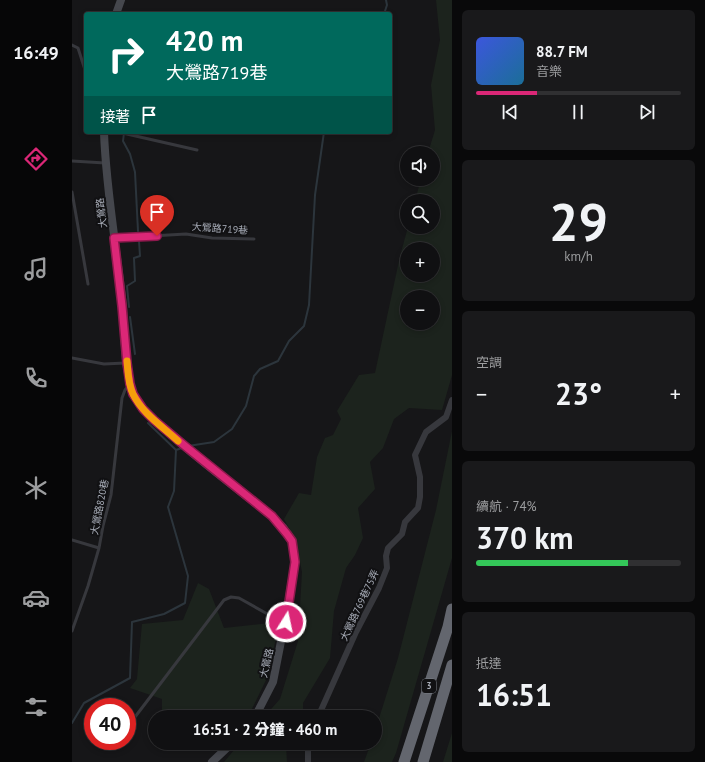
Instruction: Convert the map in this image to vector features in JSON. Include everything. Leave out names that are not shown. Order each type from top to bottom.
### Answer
[{"type":"highway","name":"3","points":[[404,762],[448,627],[452,610]]},
{"type":"highway","name":"3","points":[[423,762],[452,665]]},
{"type":"street","points":[[117,12],[121,0]]},
{"type":"street","name":"大鶯路","points":[[104,134],[105,163],[122,306],[127,363],[133,394],[143,409],[185,446],[272,516],[283,527],[292,541],[295,562],[286,622],[272,682],[259,710]]},
{"type":"street","name":"大鶯路769巷75弄","points":[[321,710],[356,632],[379,588],[387,568],[386,556],[388,548],[402,534],[406,522],[418,508],[420,497],[420,477],[415,455],[426,432],[446,417],[452,400]]},
{"type":"street","points":[[212,762],[225,750]]},
{"type":"street","points":[[308,750],[308,762]]},
{"type":"lane","points":[[72,45],[78,48],[84,67]]},
{"type":"lane","points":[[127,134],[197,150]]},
{"type":"lane","points":[[72,161],[105,163]]},
{"type":"lane","points":[[72,192],[88,284]]},
{"type":"lane","name":"大鶯路719巷","points":[[114,238],[186,234],[212,238],[254,239]]},
{"type":"lane","points":[[72,358],[104,364],[127,363]]},
{"type":"lane","name":"大鶯路820巷","points":[[72,631],[88,586],[99,548],[111,495],[122,398],[125,390],[130,384]]},
{"type":"lane","points":[[72,540],[99,548]]},
{"type":"lane","points":[[136,716],[224,600],[238,598],[271,616],[286,622]]},
{"type":"shaded area","points":[[436,0],[452,0],[452,375],[442,410],[409,408],[394,419],[383,448],[370,462],[375,489],[358,508],[363,538],[355,555],[346,568],[334,611],[330,658],[303,703],[303,710],[270,710],[280,699],[298,641],[302,572],[296,541],[284,519],[299,493],[311,495],[317,457],[325,438],[333,435],[341,419],[337,411],[359,375],[375,373],[400,256],[400,282],[440,282],[440,242],[404,242],[406,234],[440,234],[440,194],[417,194],[419,186],[440,186],[440,146],[430,146],[435,130],[431,85],[440,40]]},
{"type":"shaded area","points":[[452,431],[452,558],[396,753],[392,762],[364,762],[368,750],[382,750],[382,710],[398,658],[436,510]]},
{"type":"shaded area","points":[[198,583],[209,589],[224,628],[280,622],[266,680],[251,710],[162,710],[162,699],[130,688],[137,679],[142,624],[183,620]]},
{"type":"shaded area","points":[[452,733],[452,762],[443,762]]},
{"type":"shaded area","points":[[234,750],[286,750],[287,762],[224,762]]},
{"type":"waterway","points":[[385,12],[387,5],[386,0]]},
{"type":"waterway","points":[[124,134],[123,141],[130,154],[135,172],[138,231]]},
{"type":"waterway","points":[[188,446],[214,442],[232,429],[246,406],[254,376],[260,369],[278,361],[289,341],[304,326],[309,305],[315,195],[324,134]]},
{"type":"waterway","points":[[129,307],[127,286],[135,281],[134,258],[140,256],[139,241]]},
{"type":"waterway","points":[[130,317],[135,354]]},
{"type":"waterway","points":[[148,423],[176,450]]},
{"type":"waterway","points":[[72,723],[84,703],[130,678],[132,622],[164,614],[185,603],[188,576],[168,507],[174,491],[176,450],[182,448]]},
{"type":"slow traffic","points":[[127,361],[130,384],[133,394],[138,402],[154,420],[178,441]]},
{"type":"route","points":[[157,236],[114,238],[127,363],[133,394],[143,409],[154,420],[272,516],[283,527],[292,541],[295,562],[286,622]]}]
